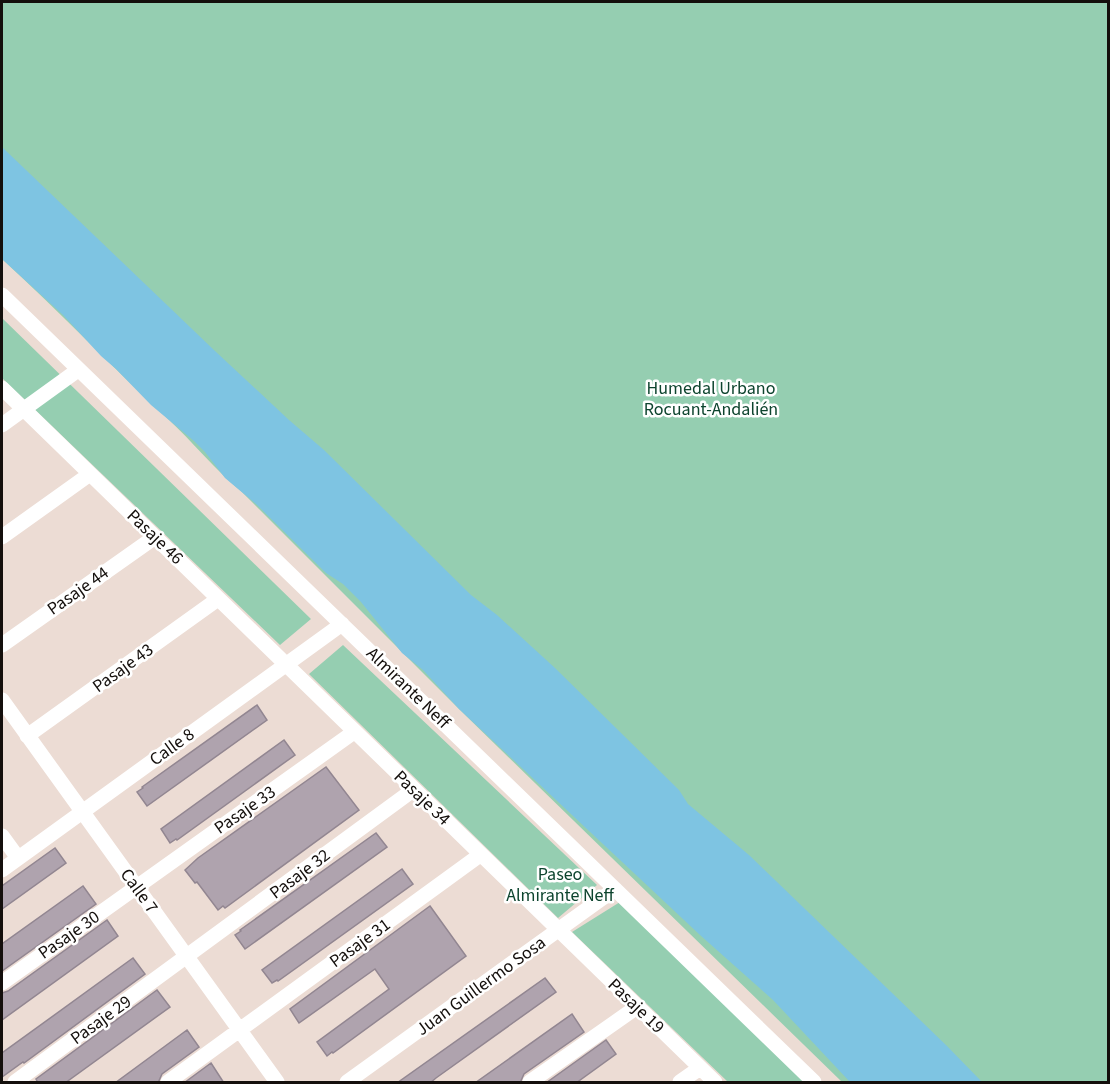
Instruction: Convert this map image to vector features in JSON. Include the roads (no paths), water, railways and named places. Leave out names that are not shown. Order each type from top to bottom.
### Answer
[{"type":"street","name":"Almirante Neff","points":[[2,295],[814,1083]]},
{"type":"street","points":[[2,425],[78,369]]},
{"type":"street","name":"Pasaje 46","points":[[2,388],[286,665]]},
{"type":"street","points":[[2,537],[90,474]]},
{"type":"street","name":"Pasaje 44","points":[[2,645],[155,537]]},
{"type":"street","name":"Pasaje 43","points":[[27,736],[219,599]]},
{"type":"street","name":"Calle 8","points":[[2,870],[342,624]]},
{"type":"street","name":"Pasaje 34","points":[[286,665],[557,930]]},
{"type":"street","name":"Calle 7","points":[[2,700],[277,1083]]},
{"type":"street","name":"Pasaje 33","points":[[136,887],[354,732]]},
{"type":"street","name":"Pasaje 32","points":[[187,958],[413,790]]},
{"type":"street","points":[[2,836],[18,858]]},
{"type":"street","name":"Pasaje 31","points":[[168,1083],[480,855]]},
{"type":"street","name":"Pasaje 30","points":[[2,983],[136,887]]},
{"type":"street","name":"Juan Guillermo Sosa","points":[[347,1083],[615,889]]},
{"type":"street","name":"Pasaje 19","points":[[557,930],[715,1083]]},
{"type":"street","name":"Pasaje 29","points":[[15,1083],[187,958]]},
{"type":"street","points":[[530,1083],[637,1007]]},
{"type":"street","points":[[680,1083],[700,1068]]},
{"type":"water","points":[[2,147],[215,351],[324,450],[471,595],[497,615],[555,668],[679,790],[688,804],[749,855],[982,1082],[850,1082],[773,1000],[700,935],[459,709],[423,670],[402,653],[361,602],[343,584],[326,573],[256,504],[225,478],[194,441],[151,405],[63,315],[2,259]]},
{"type":"park label","name":"Humedal Urbano Rocuant-Andalién","points":[[711,398]]},
{"type":"park label","name":"Paseo Almirante Neff","points":[[560,884]]}]
